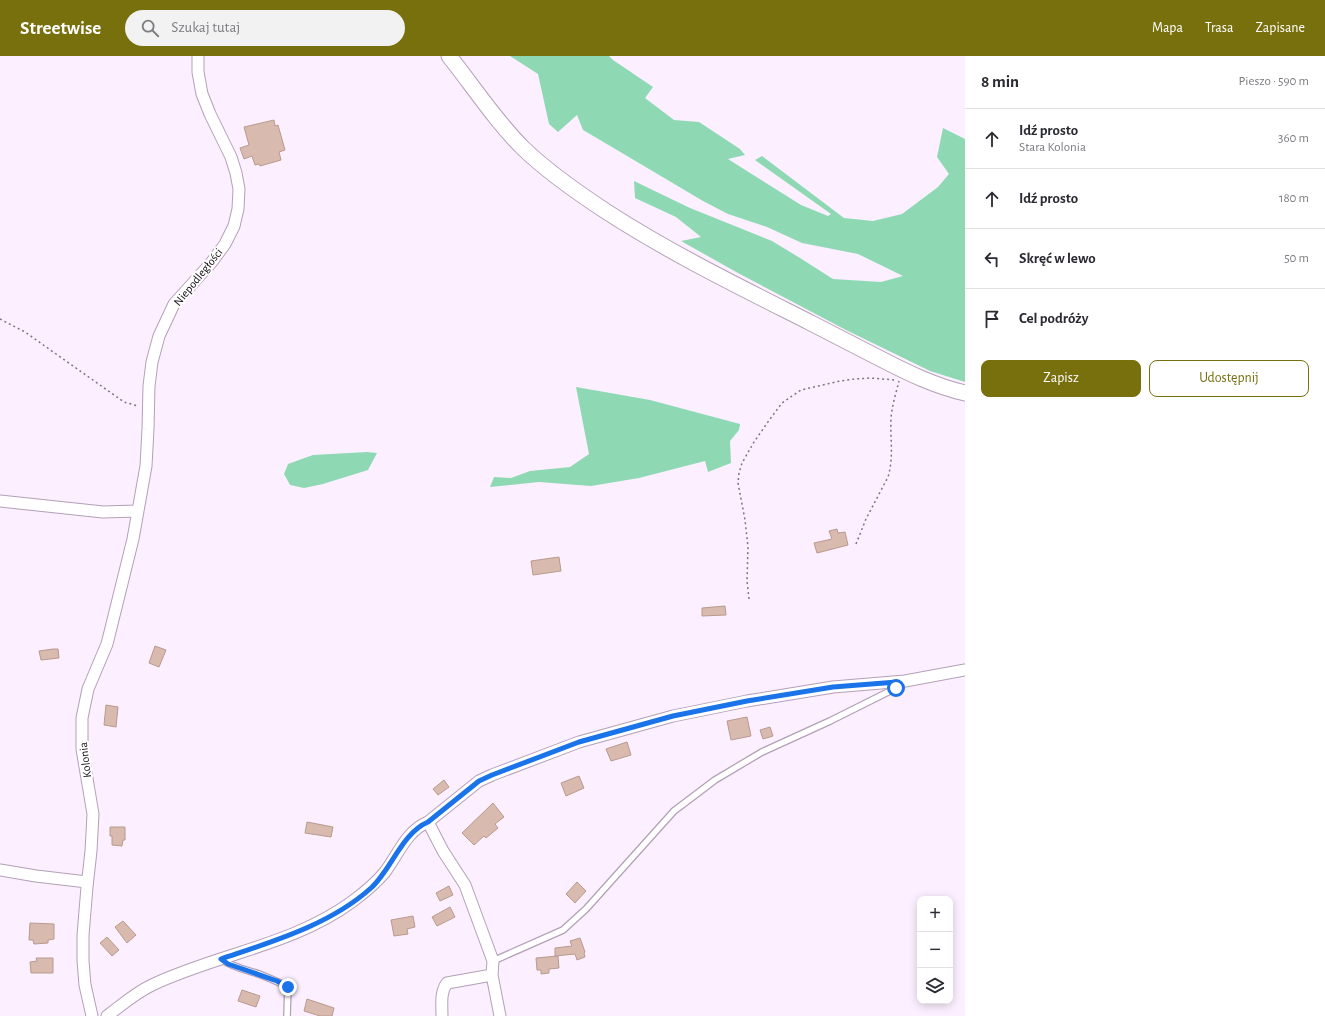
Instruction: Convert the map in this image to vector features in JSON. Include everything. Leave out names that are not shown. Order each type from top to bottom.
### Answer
[{"type":"main road","points":[[449,56],[511,136],[523,148],[560,179],[604,210],[638,232],[680,256],[891,364],[930,382],[965,393]]},
{"type":"street","name":"Niepodległości","points":[[138,511],[146,466],[149,386],[152,362],[159,336],[174,304],[211,263],[225,244],[234,226],[238,209],[239,189],[236,173],[231,157],[202,94],[198,72],[198,56]]},
{"type":"street","points":[[0,501],[102,512],[138,511]]},
{"type":"street","name":"Kolonia","points":[[92,1016],[85,985],[83,961],[87,882],[91,851],[93,814],[82,749],[82,718],[88,689],[107,644],[112,626],[133,539],[138,511]]},
{"type":"street","points":[[107,1016],[134,995],[175,975],[310,927],[341,910],[370,888],[385,872],[404,842],[416,830],[479,781],[492,775],[579,742],[673,716],[747,701],[833,687],[897,682],[965,670]]},
{"type":"street","points":[[428,822],[443,851],[465,885],[493,961],[492,975],[500,1016]]},
{"type":"street","points":[[0,870],[87,882]]},
{"type":"street","points":[[442,1016],[442,998],[444,987],[447,983],[492,975]]},
{"type":"lane","points":[[493,961],[563,930],[586,910],[674,812],[715,780],[762,752],[896,688],[897,682]]},
{"type":"lane","points":[[221,959],[228,964],[288,987],[287,1016]]},
{"type":"path","points":[[0,319],[25,332],[124,402],[148,408]]},
{"type":"path","points":[[749,599],[747,581],[748,547],[745,520],[738,483],[742,463],[754,442],[782,403],[801,390],[855,379],[870,378],[899,381],[892,410],[892,452],[890,471],[866,519],[856,544]]},
{"type":"green space","points":[[510,56],[609,56],[653,87],[645,98],[674,120],[699,122],[740,149],[745,155],[728,159],[801,205],[828,216],[831,214],[755,160],[762,156],[844,218],[873,221],[902,214],[938,187],[949,174],[937,157],[943,128],[965,139],[965,382],[930,371],[846,330],[681,241],[701,237],[676,217],[635,198],[634,181],[690,208],[772,241],[833,279],[881,282],[903,276],[858,254],[802,243],[767,227],[728,214],[703,201],[583,130],[577,115],[558,132],[549,124],[538,74]]},
{"type":"green space","points":[[576,387],[650,400],[740,424],[739,430],[730,441],[731,463],[708,472],[705,461],[639,478],[591,486],[539,482],[490,487],[494,477],[511,478],[530,471],[570,467],[589,454]]},
{"type":"green space","points":[[367,452],[377,453],[368,470],[323,484],[304,488],[290,485],[284,474],[288,464],[313,455]]},
{"type":"building","points":[[274,120],[275,126],[278,125],[285,150],[279,152],[281,160],[260,166],[259,164],[255,165],[252,156],[244,159],[240,148],[249,145],[244,127]]},
{"type":"building","points":[[837,529],[838,533],[845,532],[848,545],[817,553],[814,543],[832,539],[829,531]]},
{"type":"building","points":[[559,557],[561,571],[533,575],[531,561]]},
{"type":"building","points":[[725,606],[726,615],[702,616],[702,608]]},
{"type":"building","points":[[155,646],[166,650],[159,667],[149,663]]},
{"type":"building","points":[[58,649],[59,658],[41,660],[39,651]]},
{"type":"building","points":[[106,705],[118,707],[116,727],[104,725]]},
{"type":"building","points":[[747,717],[751,736],[731,740],[727,721]]},
{"type":"building","points":[[770,727],[773,736],[763,739],[760,730]]},
{"type":"building","points":[[627,742],[631,755],[611,761],[606,749]]},
{"type":"building","points":[[579,776],[584,788],[566,796],[561,783]]},
{"type":"building","points":[[444,780],[449,787],[438,795],[433,789]]},
{"type":"building","points":[[493,803],[504,817],[495,824],[498,828],[486,838],[484,836],[474,845],[462,833]]},
{"type":"building","points":[[307,822],[333,827],[331,837],[305,833]]},
{"type":"building","points":[[110,827],[125,827],[125,840],[123,840],[122,846],[112,845]]},
{"type":"building","points":[[577,882],[586,891],[575,903],[566,894]]},
{"type":"building","points":[[449,886],[453,895],[440,901],[436,893]]},
{"type":"building","points":[[450,907],[455,917],[437,926],[432,917]]},
{"type":"building","points":[[413,916],[415,927],[407,929],[408,934],[394,936],[391,920]]},
{"type":"building","points":[[123,921],[136,935],[127,943],[115,927]]},
{"type":"building","points":[[30,923],[54,924],[54,939],[48,940],[48,943],[34,944],[33,940],[29,940]]},
{"type":"building","points":[[107,937],[119,950],[112,956],[100,943]]},
{"type":"building","points":[[580,938],[585,952],[585,957],[577,960],[575,954],[555,956],[555,948],[572,946],[570,941]]},
{"type":"building","points":[[558,956],[559,968],[549,969],[549,973],[541,974],[541,970],[537,970],[536,958]]},
{"type":"building","points":[[36,958],[53,958],[53,973],[31,973],[30,962],[37,961]]},
{"type":"building","points":[[242,990],[260,996],[256,1007],[238,1001]]},
{"type":"building","points":[[307,999],[334,1008],[332,1016],[320,1016],[304,1011]]},
{"type":"route","points":[[288,987],[259,974],[228,964],[221,959],[310,927],[341,910],[370,888],[385,872],[404,842],[416,830],[479,781],[579,742],[673,716],[747,701],[833,687],[897,682],[896,688]]}]
